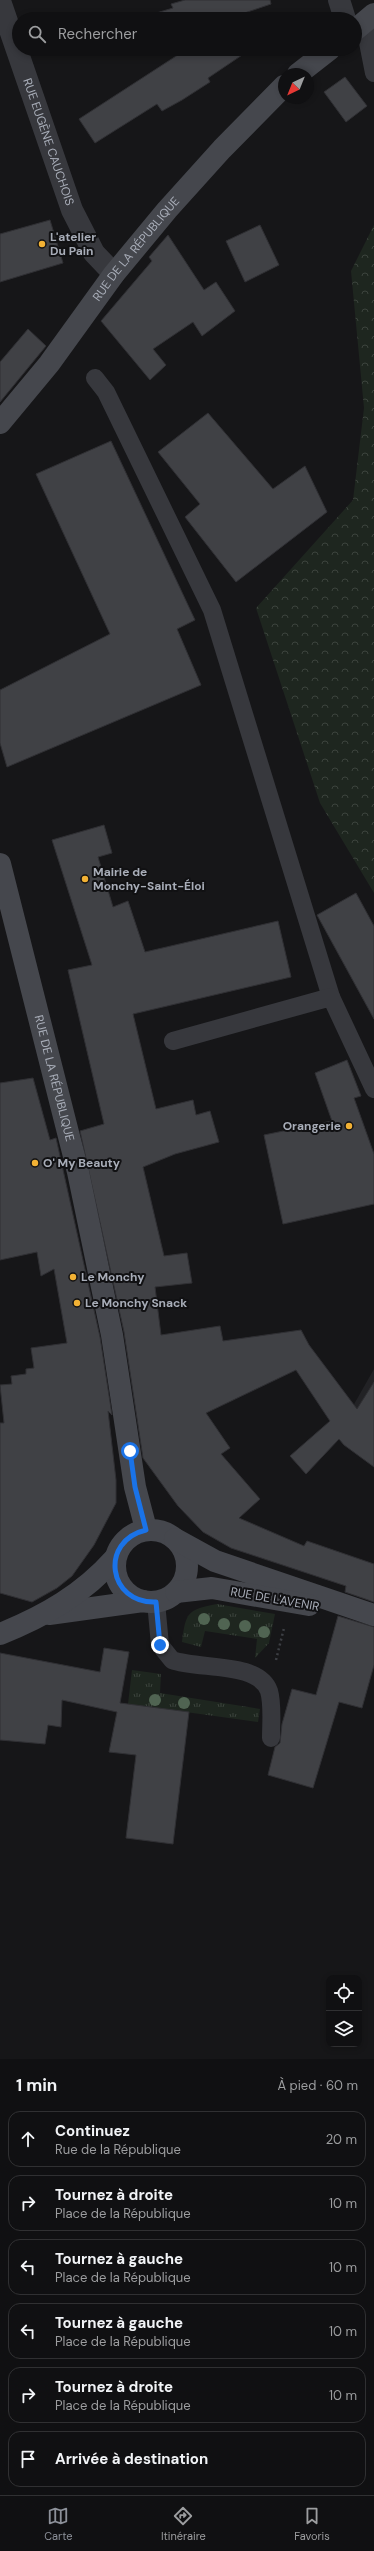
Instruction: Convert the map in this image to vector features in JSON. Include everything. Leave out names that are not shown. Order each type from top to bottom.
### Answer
[{"type":"street","points":[[339,0],[351,12]]},
{"type":"street","name":"RUE EUGÈNE CAUCHOIS","points":[[0,1],[12,36]]},
{"type":"street","name":"RUE EUGÈNE CAUCHOIS","points":[[19,56],[72,210],[94,254],[114,274]]},
{"type":"street","points":[[306,68],[321,56]]},
{"type":"street","name":"RUE DE LA RÉPUBLIQUE","points":[[0,423],[49,364],[114,274],[222,149],[278,92]]},
{"type":"street","name":"RUE DE LA RÉPUBLIQUE","points":[[0,864],[78,1172],[112,1335],[135,1487],[146,1530]]},
{"type":"street","points":[[46,1615],[90,1585],[115,1558],[120,1546],[128,1537],[146,1530],[158,1530],[215,1561],[374,1615]]},
{"type":"street","points":[[1,1629],[46,1615],[150,1602],[176,1592],[186,1574],[187,1561],[183,1548],[174,1538]]},
{"type":"street","points":[[115,1558],[115,1571],[118,1583],[126,1593],[150,1602]]},
{"type":"street","name":"RUE DE L'AVENIR","points":[[176,1592],[212,1588],[374,1615]]},
{"type":"lane","points":[[362,28],[374,73]]},
{"type":"lane","points":[[95,378],[106,392],[212,610],[331,997],[374,1089]]},
{"type":"lane","points":[[173,1041],[331,997]]},
{"type":"lane","points":[[150,1602],[159,1640],[165,1654],[172,1660],[248,1672],[262,1681],[268,1690],[271,1703],[271,1738]]},
{"type":"path","points":[[262,1681],[275,1662],[290,1602]]},
{"type":"shaded area","points":[[374,1369],[374,1435],[353,1406]]},
{"type":"green space","points":[[374,225],[374,893],[320,803],[256,608],[353,500],[364,408],[351,271]]},
{"type":"green space","points":[[217,1604],[275,1614],[269,1643],[255,1658],[257,1639],[205,1631],[201,1647],[182,1642],[185,1624],[190,1614],[194,1610]]},
{"type":"green space","points":[[132,1670],[161,1674],[160,1693],[260,1709],[258,1722],[128,1704]]},
{"type":"building","points":[[185,0],[270,0],[271,4],[248,12],[160,12],[173,8],[171,4]]},
{"type":"building","points":[[176,56],[241,56],[208,78],[210,82],[182,100],[162,111],[157,104],[95,143],[79,119]]},
{"type":"building","points":[[345,77],[367,106],[346,122],[324,92]]},
{"type":"building","points":[[50,220],[63,263],[0,282],[0,234]]},
{"type":"building","points":[[260,225],[279,265],[245,282],[226,241]]},
{"type":"building","points":[[168,235],[204,290],[216,282],[235,311],[202,336],[193,322],[153,349],[166,365],[150,380],[101,321],[152,261],[149,257]]},
{"type":"building","points":[[28,329],[46,346],[0,402],[0,362]]},
{"type":"building","points":[[208,413],[273,489],[305,466],[327,512],[236,582],[185,517],[200,504],[158,452]]},
{"type":"building","points":[[111,441],[195,620],[177,629],[201,685],[7,767],[0,743],[0,690],[110,634],[36,474]]},
{"type":"building","points":[[104,825],[112,853],[98,857],[113,907],[128,901],[145,952],[278,921],[291,977],[133,1014],[156,1109],[193,1100],[196,1115],[210,1111],[219,1142],[175,1154],[143,1167],[164,1256],[187,1253],[192,1283],[155,1287],[161,1335],[220,1326],[223,1341],[301,1330],[309,1345],[357,1409],[374,1382],[374,1467],[344,1445],[339,1439],[306,1474],[290,1456],[330,1421],[296,1370],[206,1413],[230,1448],[221,1454],[260,1499],[239,1518],[304,1546],[307,1541],[374,1564],[374,1602],[345,1592],[346,1586],[231,1548],[203,1532],[178,1506],[143,1458],[124,1332],[80,1131],[104,1124],[68,970],[92,965],[52,840]]},
{"type":"building","points":[[356,893],[374,926],[374,1019],[317,915]]},
{"type":"building","points":[[347,1060],[361,1096],[354,1098],[374,1154],[374,1204],[283,1224],[264,1135],[332,1121],[315,1073]]},
{"type":"building","points":[[33,1078],[50,1140],[56,1138],[100,1337],[112,1415],[108,1411],[116,1480],[116,1503],[94,1545],[72,1576],[57,1588],[32,1602],[0,1593],[0,1423],[4,1423],[0,1385],[12,1384],[11,1376],[26,1374],[26,1369],[34,1368],[31,1348],[67,1343],[54,1269],[41,1276],[37,1252],[0,1260],[0,1083]]},
{"type":"building","points":[[338,1616],[374,1627],[374,1665],[362,1708],[339,1702],[313,1788],[268,1775],[275,1747],[280,1743],[282,1724],[292,1689],[316,1695]]},
{"type":"building","points":[[104,1648],[129,1652],[120,1703],[189,1712],[173,1844],[126,1838],[136,1755],[109,1752],[117,1712],[62,1700],[61,1727],[48,1725],[45,1744],[0,1740],[0,1653],[100,1672]]},
{"type":"place","name":"L'atelier Du Pain","points":[[42,244]]},
{"type":"place","name":"Mairie de Monchy-Saint-Éloi","points":[[85,879]]},
{"type":"place","name":"Orangerie","points":[[349,1126]]},
{"type":"place","name":"O' My Beauty","points":[[35,1163]]},
{"type":"place","name":"Le Monchy","points":[[73,1277]]},
{"type":"place","name":"Le Monchy Snack","points":[[77,1303]]},
{"type":"route","points":[[130,1451],[135,1487],[146,1530],[140,1531],[128,1537],[120,1546],[115,1558],[115,1571],[118,1583],[126,1593],[143,1601],[156,1602],[160,1645]]}]
